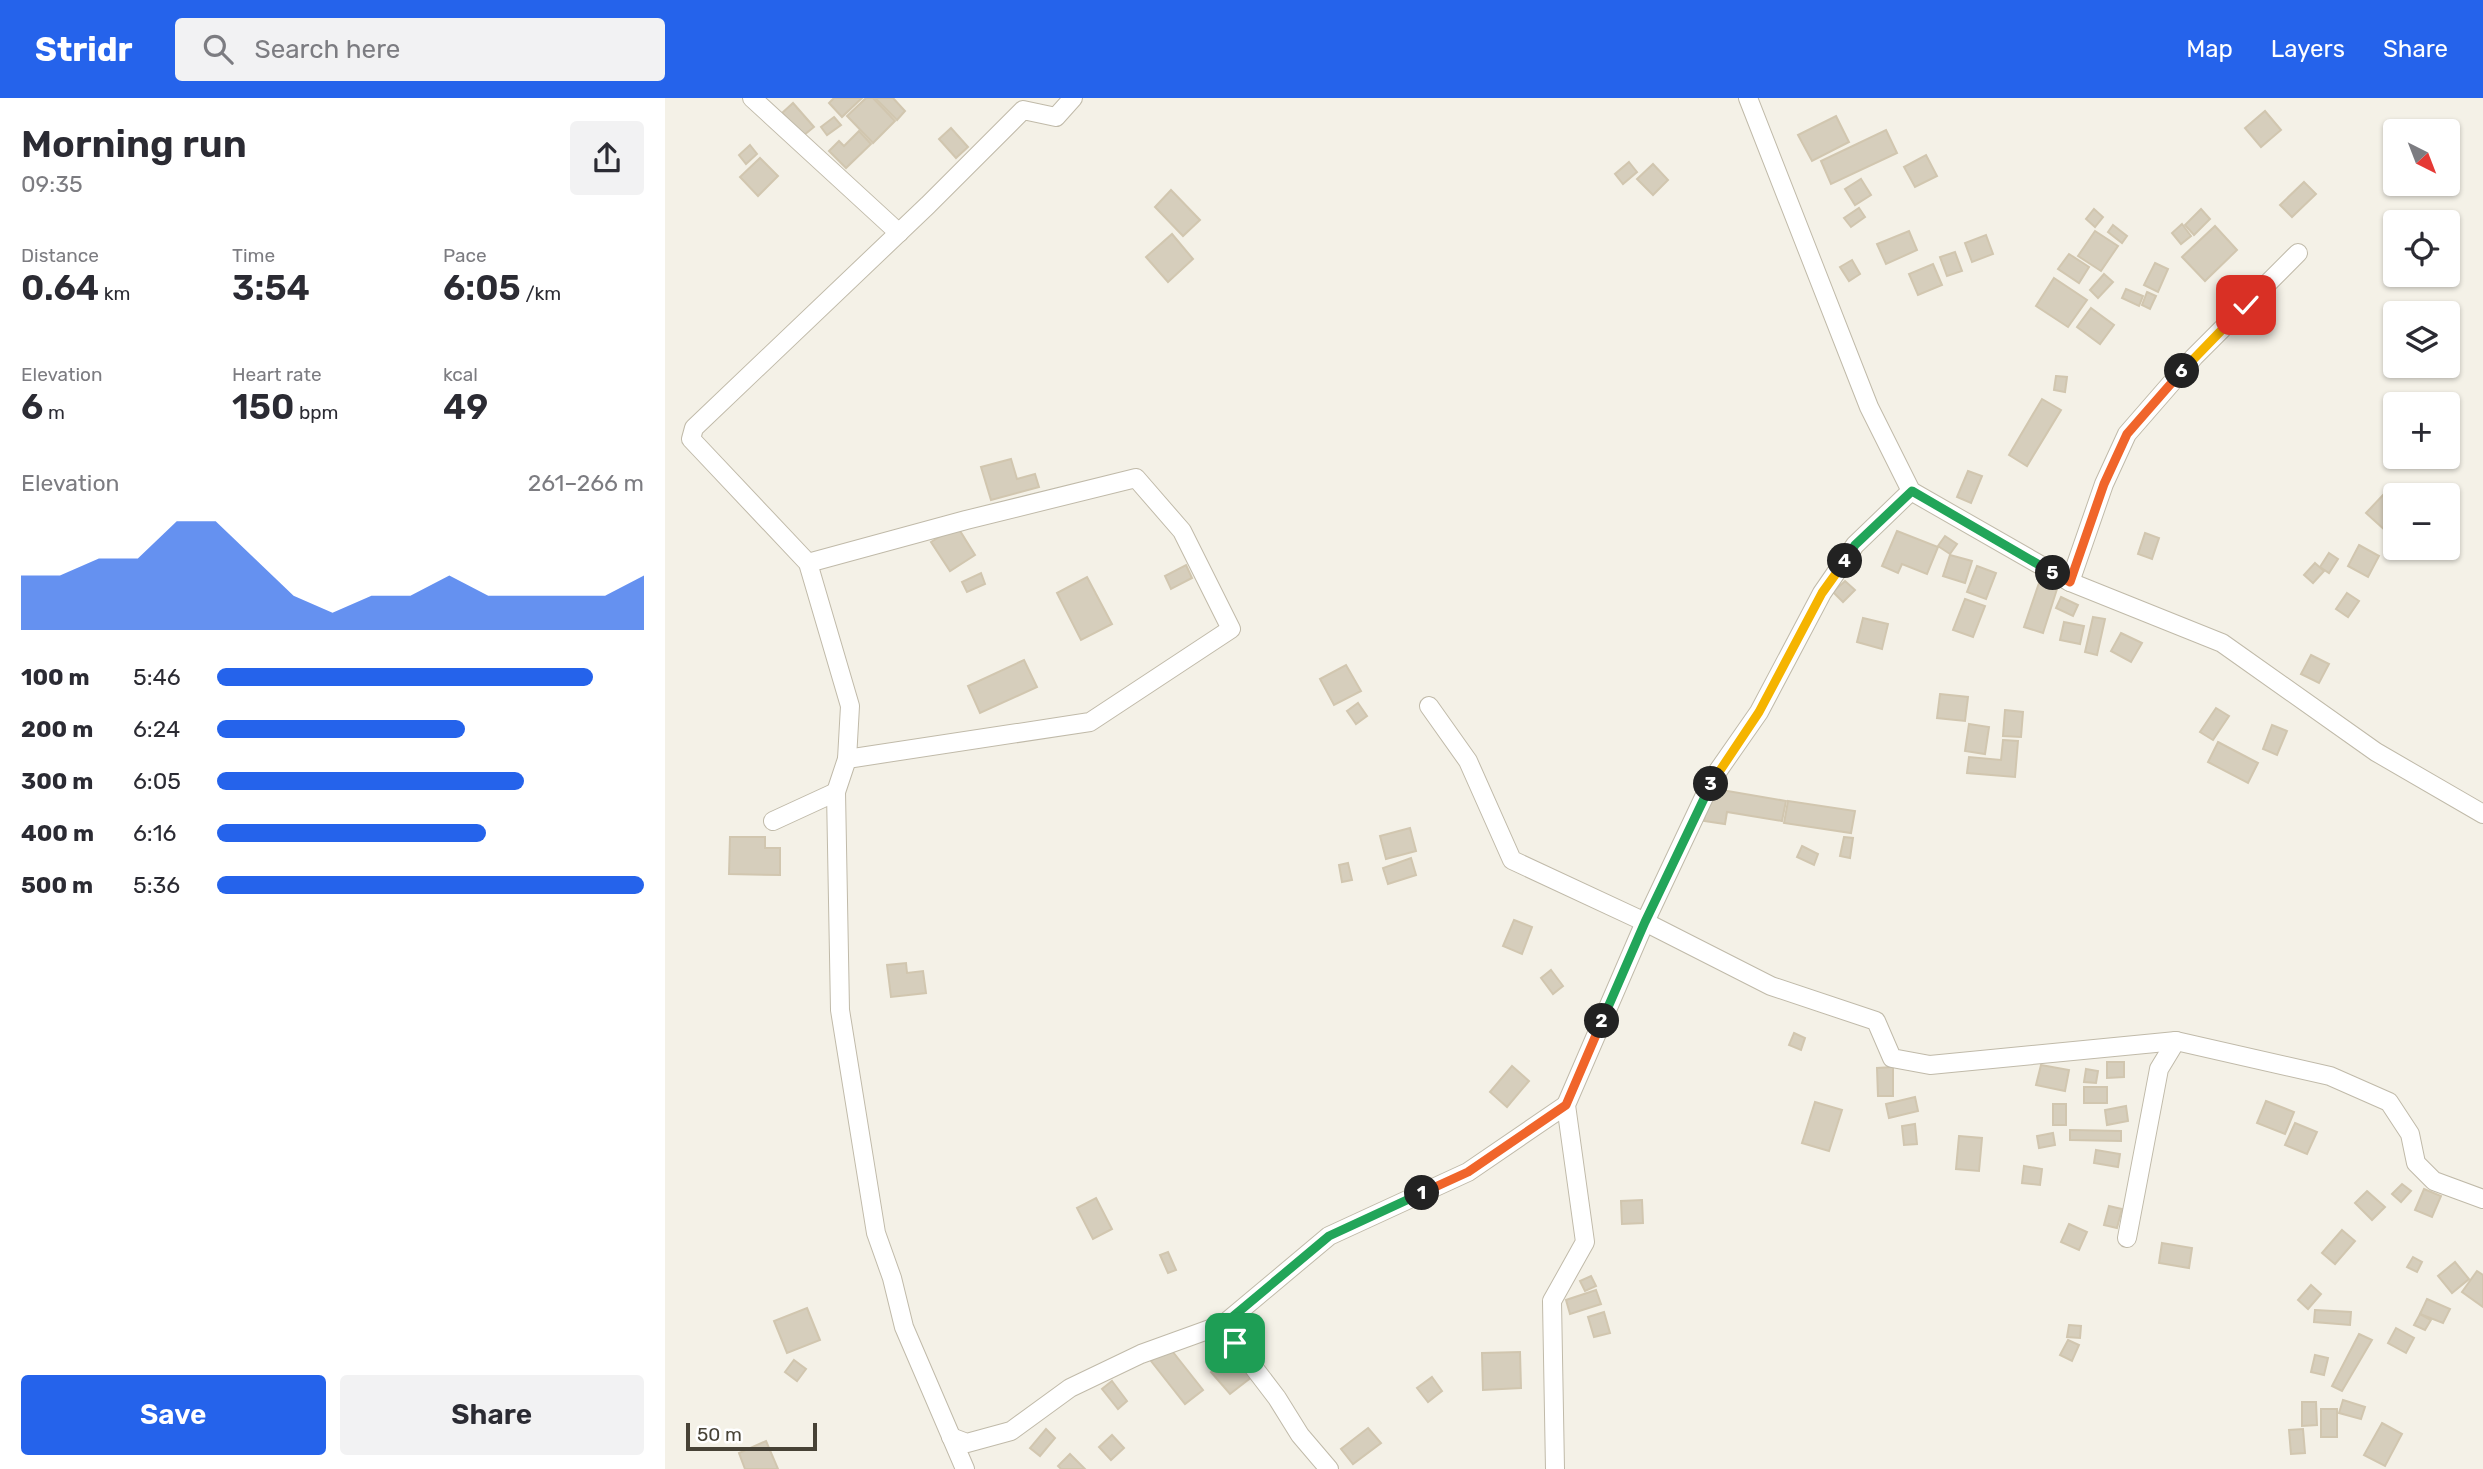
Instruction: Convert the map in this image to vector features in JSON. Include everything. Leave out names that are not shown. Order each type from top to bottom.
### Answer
[{"type":"street","points":[[752,98],[899,233]]},
{"type":"street","points":[[965,1469],[904,1327],[892,1278],[876,1233],[840,1010],[836,792],[847,759],[850,706],[808,563],[691,439],[694,428],[899,233],[1023,110],[1056,117],[1073,98]]},
{"type":"street","points":[[1748,98],[1869,407],[1912,491],[2070,582],[2222,643],[2376,752],[2483,814]]},
{"type":"street","points":[[2070,582],[2104,484],[2127,434],[2195,357],[2298,253]]},
{"type":"street","points":[[808,563],[1136,478],[1182,531],[1231,629],[1090,722],[847,759]]},
{"type":"street","points":[[1555,1469],[1552,1301],[1585,1242],[1566,1105],[1645,922],[1713,778],[1759,712],[1822,593],[1855,545],[1912,491]]},
{"type":"street","points":[[1429,706],[1468,761],[1512,860],[1645,922],[1771,986],[1876,1021],[1892,1058],[1930,1065],[2176,1041],[2330,1076],[2389,1102],[2410,1134],[2416,1163],[2434,1181],[2483,1199]]},
{"type":"street","points":[[773,821],[836,792]]},
{"type":"street","points":[[2127,1238],[2159,1069],[2176,1041]]},
{"type":"street","points":[[951,1437],[967,1443],[1011,1431],[1070,1388],[1141,1354],[1224,1324],[1329,1236],[1468,1172],[1566,1105]]},
{"type":"street","points":[[1224,1324],[1300,1435],[1329,1469]]},
{"type":"building","points":[[834,98],[862,98],[842,117],[829,103]]},
{"type":"building","points":[[866,98],[873,98],[895,121],[873,143],[847,116]]},
{"type":"building","points":[[875,98],[893,98],[905,111],[897,120]]},
{"type":"building","points":[[793,103],[814,127],[803,136],[782,113]]},
{"type":"building","points":[[2265,111],[2281,130],[2261,147],[2245,128]]},
{"type":"building","points":[[1836,116],[1849,142],[1812,161],[1798,135]]},
{"type":"building","points":[[834,117],[841,125],[827,135],[821,127]]},
{"type":"building","points":[[951,128],[968,147],[956,158],[939,139]]},
{"type":"building","points":[[1886,130],[1897,153],[1831,184],[1821,161]]},
{"type":"building","points":[[859,131],[871,144],[846,168],[829,151],[839,141],[844,146]]},
{"type":"building","points":[[750,145],[757,154],[746,164],[739,155]]},
{"type":"building","points":[[1926,155],[1937,176],[1915,187],[1904,167]]},
{"type":"building","points":[[760,158],[778,176],[758,196],[740,177]]},
{"type":"building","points":[[1629,162],[1637,172],[1623,184],[1615,174]]},
{"type":"building","points":[[1653,164],[1668,180],[1653,195],[1637,179]]},
{"type":"building","points":[[1861,179],[1871,195],[1855,205],[1845,189]]},
{"type":"building","points":[[2304,182],[2316,194],[2292,217],[2280,205]]},
{"type":"building","points":[[1171,190],[1200,220],[1183,236],[1155,207]]},
{"type":"building","points":[[1859,208],[1865,217],[1851,227],[1844,218]]},
{"type":"building","points":[[2094,209],[2103,217],[2095,227],[2086,219]]},
{"type":"building","points":[[2201,209],[2210,219],[2194,235],[2185,225]]},
{"type":"building","points":[[2182,224],[2191,236],[2181,244],[2172,233]]},
{"type":"building","points":[[2113,225],[2127,236],[2122,243],[2108,232]]},
{"type":"building","points":[[2215,226],[2237,250],[2205,281],[2182,257]]},
{"type":"building","points":[[1909,231],[1917,250],[1886,264],[1877,244]]},
{"type":"building","points":[[2095,231],[2118,246],[2101,271],[2078,256]]},
{"type":"building","points":[[1172,234],[1193,259],[1168,282],[1146,257]]},
{"type":"building","points":[[1986,235],[1993,254],[1972,262],[1965,243]]},
{"type":"building","points":[[1955,252],[1962,271],[1947,276],[1940,257]]},
{"type":"building","points":[[2069,254],[2089,267],[2079,283],[2058,269]]},
{"type":"building","points":[[1852,260],[1860,274],[1849,281],[1840,267]]},
{"type":"building","points":[[2155,263],[2168,269],[2158,292],[2144,285]]},
{"type":"building","points":[[1933,264],[1942,285],[1918,295],[1909,274]]},
{"type":"building","points":[[2104,274],[2113,282],[2098,298],[2090,290]]},
{"type":"building","points":[[2054,278],[2087,300],[2068,327],[2036,306]]},
{"type":"building","points":[[2126,289],[2143,296],[2139,306],[2122,298]]},
{"type":"building","points":[[2147,292],[2156,296],[2150,309],[2142,305]]},
{"type":"building","points":[[2091,308],[2114,325],[2100,344],[2077,327]]},
{"type":"building","points":[[2056,376],[2067,377],[2065,392],[2054,390]]},
{"type":"building","points":[[2042,399],[2061,410],[2027,466],[2009,455]]},
{"type":"building","points":[[1011,459],[1017,479],[1035,474],[1039,487],[991,500],[981,467]]},
{"type":"building","points":[[1968,471],[1982,476],[1971,503],[1957,497]]},
{"type":"building","points":[[2383,495],[2383,528],[2366,513]]},
{"type":"building","points":[[957,526],[975,555],[950,571],[931,542]]},
{"type":"building","points":[[1897,531],[1938,547],[1927,574],[1902,564],[1898,573],[1882,566]]},
{"type":"building","points":[[2145,533],[2159,538],[2152,559],[2138,554]]},
{"type":"building","points":[[1945,536],[1957,544],[1950,554],[1938,546]]},
{"type":"building","points":[[2359,545],[2379,556],[2368,577],[2348,566]]},
{"type":"building","points":[[2329,553],[2338,559],[2329,573],[2320,567]]},
{"type":"building","points":[[1950,555],[1972,561],[1965,583],[1943,576]]},
{"type":"building","points":[[2315,563],[2324,571],[2313,583],[2304,575]]},
{"type":"building","points":[[1186,565],[1192,578],[1171,589],[1165,576]]},
{"type":"building","points":[[1977,566],[1996,573],[1986,599],[1967,592]]},
{"type":"building","points":[[981,573],[985,584],[967,592],[962,582]]},
{"type":"building","points":[[1087,577],[1112,624],[1081,640],[1057,593]]},
{"type":"building","points":[[1845,581],[1855,590],[1843,602],[1833,592]]},
{"type":"building","points":[[2039,583],[2057,589],[2043,633],[2024,627]]},
{"type":"building","points":[[2347,593],[2359,601],[2348,617],[2336,609]]},
{"type":"building","points":[[2061,597],[2078,605],[2073,616],[2056,608]]},
{"type":"building","points":[[1965,599],[1985,606],[1973,637],[1953,630]]},
{"type":"building","points":[[2093,617],[2105,619],[2097,655],[2085,652]]},
{"type":"building","points":[[1863,618],[1888,624],[1882,649],[1857,642]]},
{"type":"building","points":[[2064,622],[2084,626],[2080,644],[2060,640]]},
{"type":"building","points":[[2121,633],[2142,643],[2131,662],[2111,651]]},
{"type":"building","points":[[2311,655],[2329,664],[2319,683],[2301,674]]},
{"type":"building","points":[[1024,660],[1037,687],[980,713],[968,686]]},
{"type":"building","points":[[1346,665],[1361,691],[1334,705],[1320,679]]},
{"type":"building","points":[[1940,694],[1968,697],[1965,721],[1937,718]]},
{"type":"building","points":[[1358,703],[1367,716],[1356,724],[1347,711]]},
{"type":"building","points":[[2216,708],[2229,716],[2213,740],[2200,732]]},
{"type":"building","points":[[2005,710],[2023,712],[2021,737],[2003,736]]},
{"type":"building","points":[[1969,724],[1989,727],[1985,754],[1965,751]]},
{"type":"building","points":[[2272,725],[2287,731],[2277,755],[2263,749]]},
{"type":"building","points":[[2003,740],[2018,741],[2015,777],[1967,773],[1969,757],[2001,760]]},
{"type":"building","points":[[2218,742],[2258,763],[2248,783],[2208,762]]},
{"type":"building","points":[[1710,788],[1786,801],[1782,821],[1727,812],[1725,824],[1704,821]]},
{"type":"building","points":[[1788,801],[1855,811],[1851,833],[1784,823]]},
{"type":"building","points":[[1410,828],[1416,851],[1386,859],[1380,836]]},
{"type":"building","points":[[730,837],[765,837],[765,848],[780,848],[780,875],[729,874]]},
{"type":"building","points":[[1844,837],[1853,838],[1850,858],[1840,856]]},
{"type":"building","points":[[1802,846],[1818,854],[1814,865],[1797,857]]},
{"type":"building","points":[[1411,858],[1416,875],[1388,884],[1383,868]]},
{"type":"building","points":[[1348,863],[1352,880],[1342,882],[1339,865]]},
{"type":"building","points":[[1514,920],[1532,927],[1522,954],[1503,946]]},
{"type":"building","points":[[906,963],[907,973],[923,971],[926,993],[891,997],[887,965]]},
{"type":"building","points":[[1551,970],[1563,986],[1553,994],[1541,978]]},
{"type":"building","points":[[1794,1033],[1805,1038],[1801,1050],[1789,1045]]},
{"type":"building","points":[[2107,1062],[2124,1062],[2124,1077],[2107,1078]]},
{"type":"building","points":[[2041,1065],[2069,1070],[2065,1091],[2036,1085]]},
{"type":"building","points":[[1512,1066],[1529,1081],[1507,1107],[1490,1092]]},
{"type":"building","points":[[1893,1067],[1893,1096],[1878,1096],[1877,1068]]},
{"type":"building","points":[[2086,1069],[2098,1071],[2096,1083],[2084,1082]]},
{"type":"building","points":[[2084,1087],[2107,1087],[2107,1103],[2084,1103]]},
{"type":"building","points":[[1915,1097],[1918,1111],[1889,1118],[1886,1104]]},
{"type":"building","points":[[2266,1101],[2294,1112],[2285,1134],[2257,1123]]},
{"type":"building","points":[[1815,1102],[1842,1110],[1829,1151],[1802,1143]]},
{"type":"building","points":[[2053,1104],[2066,1104],[2066,1125],[2053,1125]]},
{"type":"building","points":[[2126,1106],[2128,1121],[2107,1125],[2105,1110]]},
{"type":"building","points":[[2295,1123],[2317,1132],[2307,1154],[2285,1145]]},
{"type":"building","points":[[1915,1124],[1917,1144],[1904,1145],[1902,1126]]},
{"type":"building","points":[[2070,1130],[2121,1131],[2121,1141],[2070,1140]]},
{"type":"building","points":[[2053,1133],[2055,1145],[2039,1148],[2037,1136]]},
{"type":"building","points":[[1959,1136],[1982,1138],[1979,1171],[1956,1169]]},
{"type":"building","points":[[2096,1150],[2120,1154],[2118,1167],[2094,1163]]},
{"type":"building","points":[[2024,1166],[2042,1169],[2040,1185],[2022,1183]]},
{"type":"building","points":[[2402,1184],[2411,1191],[2401,1202],[2392,1194]]},
{"type":"building","points":[[2424,1189],[2441,1196],[2432,1217],[2415,1210]]},
{"type":"building","points":[[2367,1191],[2385,1207],[2372,1220],[2355,1203]]},
{"type":"building","points":[[1096,1198],[1112,1229],[1093,1239],[1077,1208]]},
{"type":"building","points":[[1642,1200],[1643,1223],[1622,1224],[1621,1201]]},
{"type":"building","points":[[2109,1206],[2122,1209],[2117,1228],[2104,1225]]},
{"type":"building","points":[[2069,1224],[2087,1232],[2079,1250],[2061,1242]]},
{"type":"building","points":[[2342,1230],[2355,1241],[2335,1264],[2322,1253]]},
{"type":"building","points":[[2162,1243],[2192,1248],[2189,1268],[2159,1263]]},
{"type":"building","points":[[1168,1252],[1176,1270],[1168,1273],[1160,1255]]},
{"type":"building","points":[[2413,1257],[2422,1262],[2417,1272],[2407,1267]]},
{"type":"building","points":[[2455,1262],[2469,1279],[2452,1293],[2438,1276]]},
{"type":"building","points":[[2477,1271],[2483,1275],[2483,1307],[2462,1292]]},
{"type":"building","points":[[1591,1276],[1596,1286],[1585,1291],[1580,1281]]},
{"type":"building","points":[[2311,1285],[2321,1294],[2308,1309],[2298,1300]]},
{"type":"building","points":[[1596,1290],[1601,1304],[1570,1314],[1566,1300]]},
{"type":"building","points":[[2427,1299],[2450,1309],[2443,1323],[2420,1314]]},
{"type":"building","points":[[807,1308],[820,1340],[787,1353],[774,1321]]},
{"type":"building","points":[[2315,1310],[2351,1312],[2350,1325],[2314,1322]]},
{"type":"building","points":[[1604,1312],[1610,1333],[1594,1337],[1588,1317]]},
{"type":"building","points":[[2420,1314],[2431,1320],[2425,1330],[2414,1325]]},
{"type":"building","points":[[2069,1325],[2081,1326],[2080,1338],[2067,1337]]},
{"type":"building","points":[[2396,1328],[2414,1338],[2406,1353],[2388,1343]]},
{"type":"building","points":[[2359,1334],[2372,1340],[2342,1391],[2332,1386]]},
{"type":"building","points":[[2068,1340],[2079,1345],[2072,1361],[2060,1355]]},
{"type":"building","points":[[1169,1347],[1203,1390],[1185,1404],[1151,1361]]},
{"type":"building","points":[[1520,1352],[1521,1388],[1483,1390],[1482,1353]]},
{"type":"building","points":[[1234,1353],[1253,1376],[1230,1394],[1211,1372]]},
{"type":"building","points":[[2315,1355],[2328,1358],[2324,1375],[2311,1372]]},
{"type":"building","points":[[794,1360],[806,1369],[797,1381],[785,1372]]},
{"type":"building","points":[[1432,1377],[1442,1391],[1428,1402],[1417,1388]]},
{"type":"building","points":[[1112,1381],[1127,1401],[1118,1409],[1102,1389]]},
{"type":"building","points":[[2343,1400],[2365,1407],[2361,1419],[2339,1413]]},
{"type":"building","points":[[2302,1402],[2316,1402],[2317,1425],[2302,1426]]},
{"type":"building","points":[[2321,1409],[2337,1409],[2337,1437],[2321,1437]]},
{"type":"building","points":[[2382,1423],[2402,1434],[2385,1466],[2364,1455]]},
{"type":"building","points":[[1368,1428],[1381,1443],[1353,1464],[1341,1449]]},
{"type":"building","points":[[1046,1429],[1055,1438],[1040,1456],[1030,1448]]},
{"type":"building","points":[[2303,1429],[2305,1453],[2291,1454],[2289,1430]]},
{"type":"building","points":[[1112,1435],[1124,1448],[1111,1460],[1099,1447]]},
{"type":"building","points":[[766,1441],[778,1469],[745,1469],[739,1453]]},
{"type":"building","points":[[1070,1454],[1085,1469],[1061,1469],[1058,1466]]},
{"type":"route","points":[[1235,1343],[1224,1324],[1329,1236],[1468,1172],[1566,1105],[1645,922],[1713,778],[1759,712],[1822,593],[1855,545],[1912,491],[2070,582],[2104,484],[2127,434],[2195,357],[2246,305]]}]
